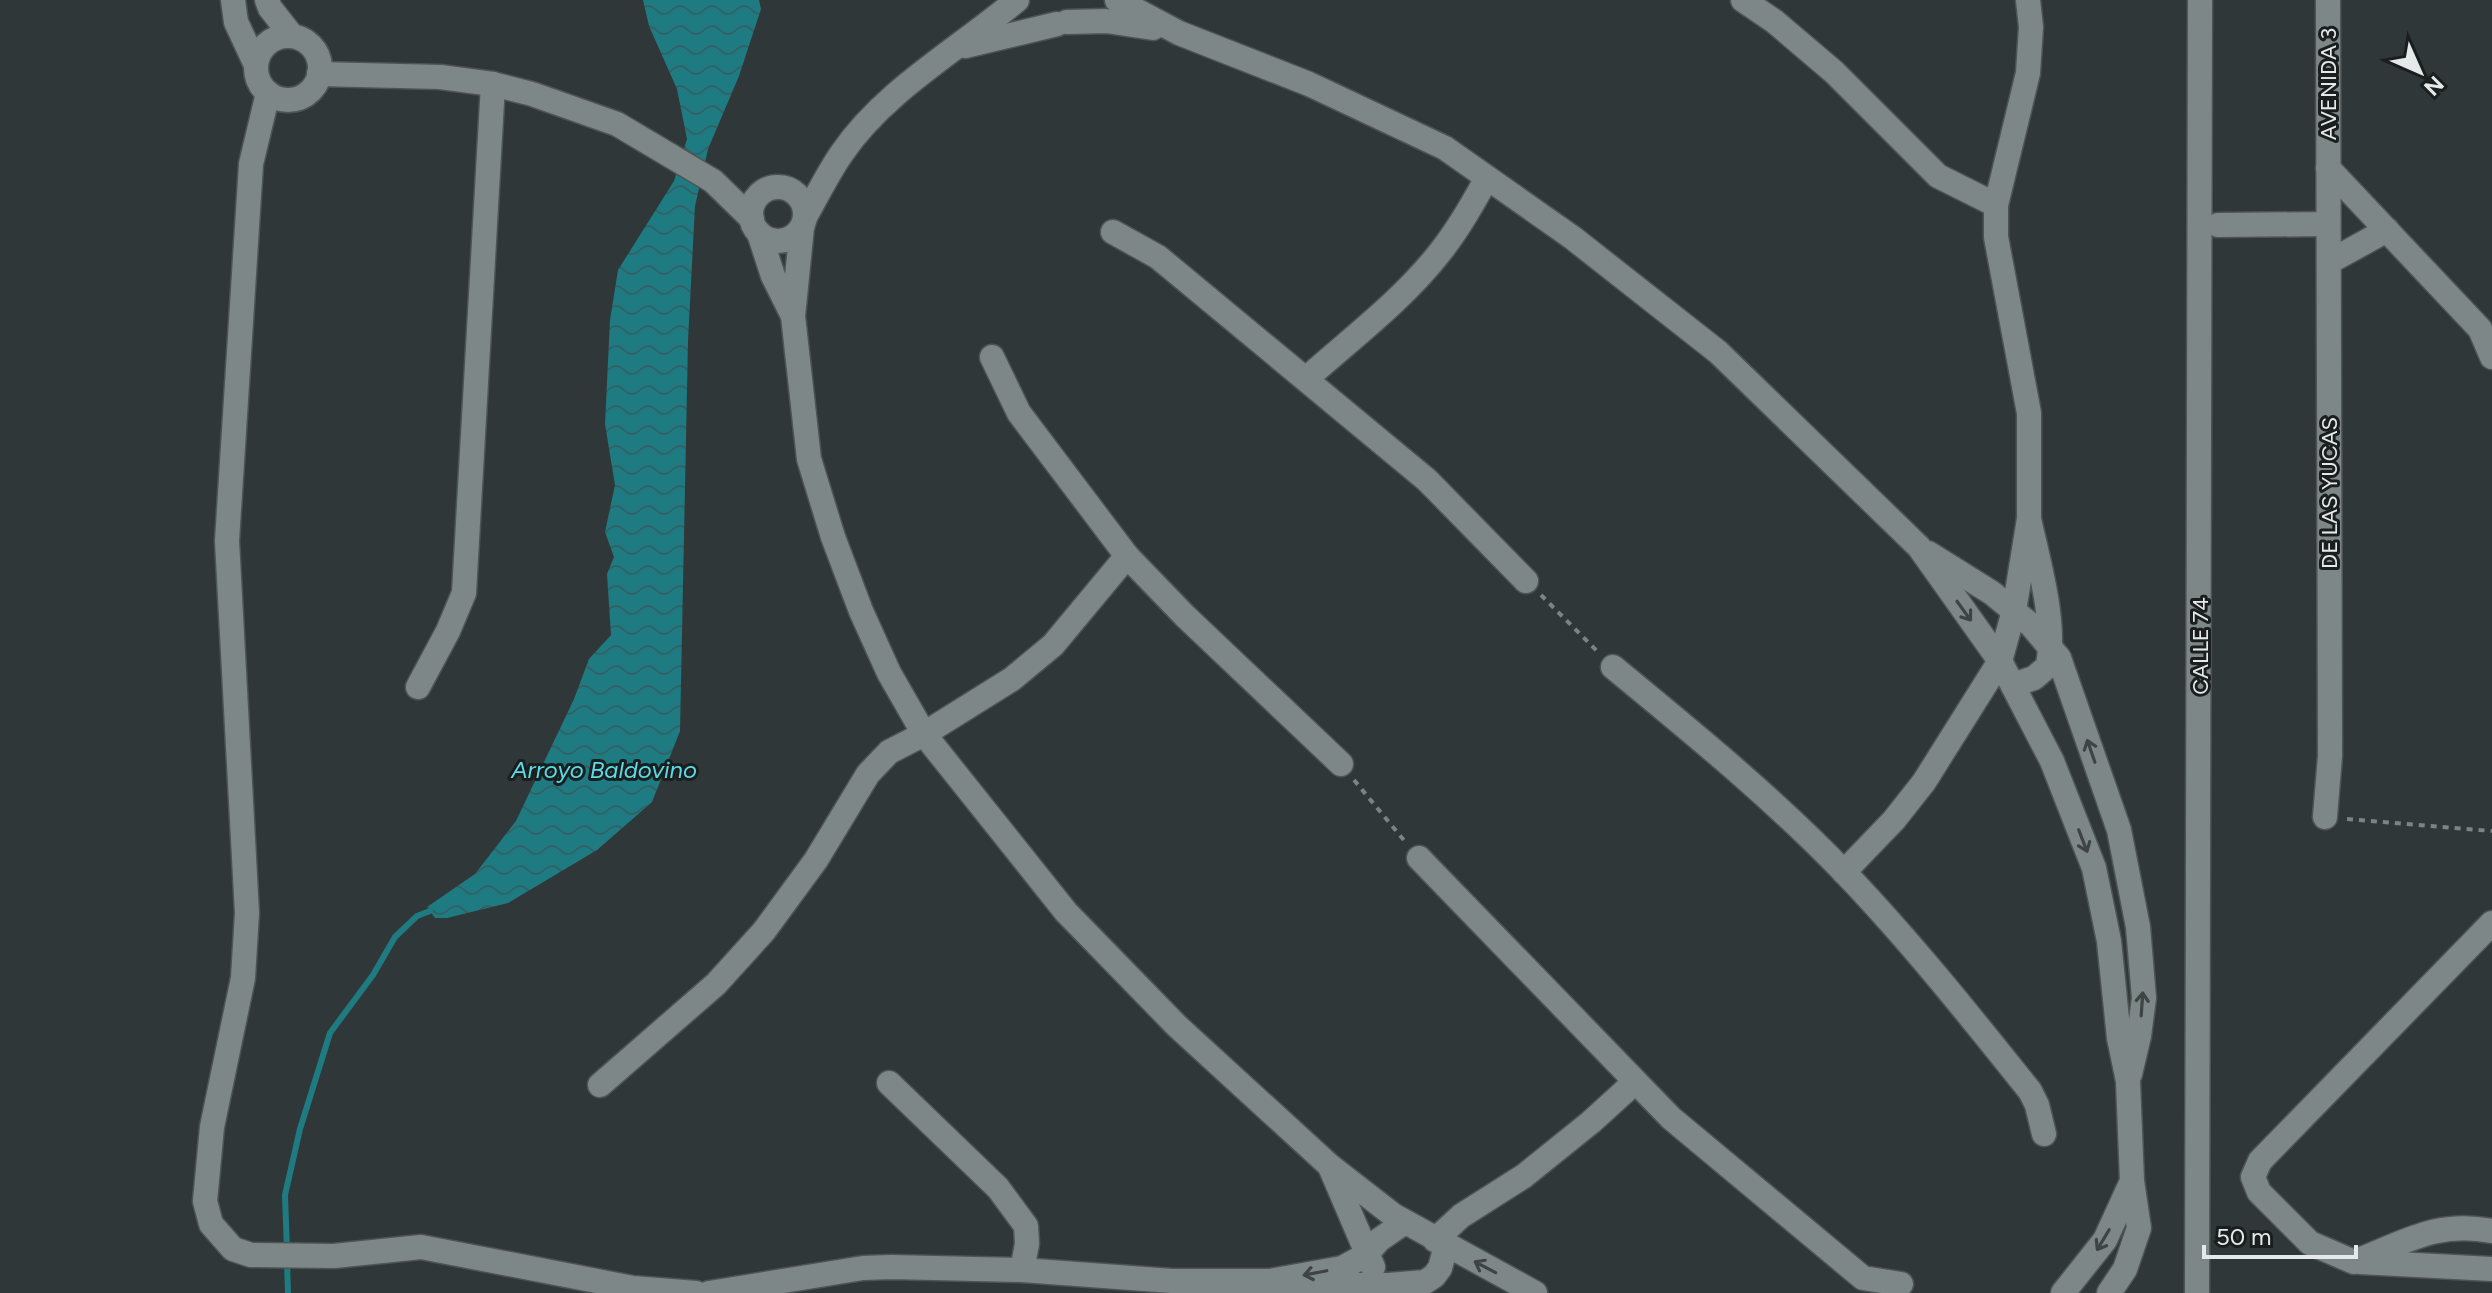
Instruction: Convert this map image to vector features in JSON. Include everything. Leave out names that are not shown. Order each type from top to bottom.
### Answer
[{"type":"street","points":[[233,0],[236,22],[256,65]]},
{"type":"street","points":[[267,0],[292,36]]},
{"type":"street","points":[[319,74],[440,77],[493,84],[532,94],[617,124],[713,181],[755,226],[777,241],[787,240],[803,222],[842,153],[871,119],[1017,0]]},
{"type":"street","points":[[1028,0],[1039,18],[1062,23],[1083,10],[1087,0]]},
{"type":"street","points":[[1117,0],[1179,33],[1309,84],[1445,148],[1573,238],[1718,352],[1919,547],[2000,661],[2052,761],[2094,868],[2109,941],[2119,1038],[2128,1081],[2132,1181],[2139,1228],[2125,1269],[2109,1293]]},
{"type":"street","points":[[1743,0],[1774,21],[1834,72],[1938,176],[1996,205]]},
{"type":"street","points":[[1844,872],[1894,820],[1924,782],[2000,661],[2014,611],[2029,519],[2029,413],[1996,237],[1996,205],[2028,73],[2031,27],[2028,0]]},
{"type":"street","name":"CALLE 74","points":[[2197,1293],[2200,0]]},
{"type":"street","name":"AVENIDA 3","points":[[2328,0],[2328,168]]},
{"type":"street","points":[[959,47],[1062,23],[1106,21],[1179,33]]},
{"type":"street","points":[[282,36],[292,36],[302,39],[316,54],[319,74],[308,92],[288,100],[268,93],[256,75],[256,65],[264,46],[282,36]]},
{"type":"street","points":[[418,687],[464,593],[493,84]]},
{"type":"street","points":[[268,93],[251,164],[227,541],[246,885],[243,978],[212,1127],[205,1201],[211,1224],[233,1249],[251,1255],[334,1256],[421,1247],[633,1288],[696,1293]]},
{"type":"street","points":[[793,316],[773,276],[751,211],[758,197],[842,153]]},
{"type":"street","points":[[2328,168],[2480,329],[2492,357]]},
{"type":"street","name":"DE LAS YUCAS","points":[[2325,817],[2330,756],[2328,168]]},
{"type":"street","points":[[1306,379],[1440,254],[1464,221],[1487,178]]},
{"type":"street","points":[[713,181],[778,188],[796,194],[802,201],[803,222],[793,316],[809,459],[833,537],[889,673],[924,734],[1066,912],[1177,1026],[1330,1166],[1405,1222],[1535,1293]]},
{"type":"street","points":[[2218,225],[2328,224]]},
{"type":"street","points":[[2329,262],[2387,230]]},
{"type":"street","points":[[1113,232],[1158,257],[1427,480],[1526,581]]},
{"type":"street","points":[[992,357],[1019,413],[1127,556],[1185,616],[1341,764]]},
{"type":"street","points":[[2013,685],[2034,678],[2048,666],[2051,649],[2042,577],[2029,519]]},
{"type":"street","points":[[1919,547],[1992,593],[2031,625],[2059,658],[2119,830],[2138,927],[2144,998],[2128,1081]]},
{"type":"street","points":[[600,1085],[716,984],[764,931],[816,860],[868,774],[889,752],[1012,679],[1053,645],[1127,556]]},
{"type":"street","points":[[1613,667],[1742,773],[1844,872],[1940,977],[2030,1091],[2044,1134]]},
{"type":"street","points":[[1419,858],[1671,1118],[1863,1278],[1901,1284]]},
{"type":"street","points":[[2492,923],[2260,1161],[2253,1177],[2259,1192],[2310,1243],[2354,1262],[2492,1269]]},
{"type":"street","points":[[709,1293],[863,1268],[1022,1270],[1172,1281],[1389,1285],[1425,1282],[1440,1268],[1441,1243],[1461,1216],[1524,1176],[1635,1082]]},
{"type":"street","points":[[889,1083],[998,1188],[1026,1226],[1027,1244],[1022,1270]]},
{"type":"street","points":[[1330,1166],[1366,1255],[1377,1274],[1389,1285],[1436,1293]]},
{"type":"street","points":[[2073,1290],[2105,1240],[2132,1181]]},
{"type":"street","points":[[1270,1281],[1342,1268],[1366,1255],[1379,1240],[1405,1222]]},
{"type":"street","points":[[2354,1262],[2429,1231],[2453,1226],[2492,1231]]},
{"type":"path","points":[[1526,581],[1613,667]]},
{"type":"path","points":[[1341,764],[1419,858]]},
{"type":"path","points":[[2325,817],[2492,831]]},
{"type":"water","name":"Arroyo Baldovino","points":[[643,0],[759,0],[761,9],[739,76],[708,149],[695,206],[688,341],[680,731],[652,802],[597,850],[508,903],[447,918],[435,918],[427,907],[475,874],[516,821],[574,699],[589,659],[611,635],[607,574],[614,557],[605,532],[615,485],[605,424],[610,320],[618,270],[674,181],[687,139],[677,89],[649,26]]},
{"type":"waterway","name":"Arroyo Baldovino","points":[[287,1251],[285,1195],[300,1129],[330,1033],[373,975],[395,937],[417,916],[430,911]]},
{"type":"waterway","name":"Arroyo Baldovino","points":[[287,1262],[288,1293]]}]
